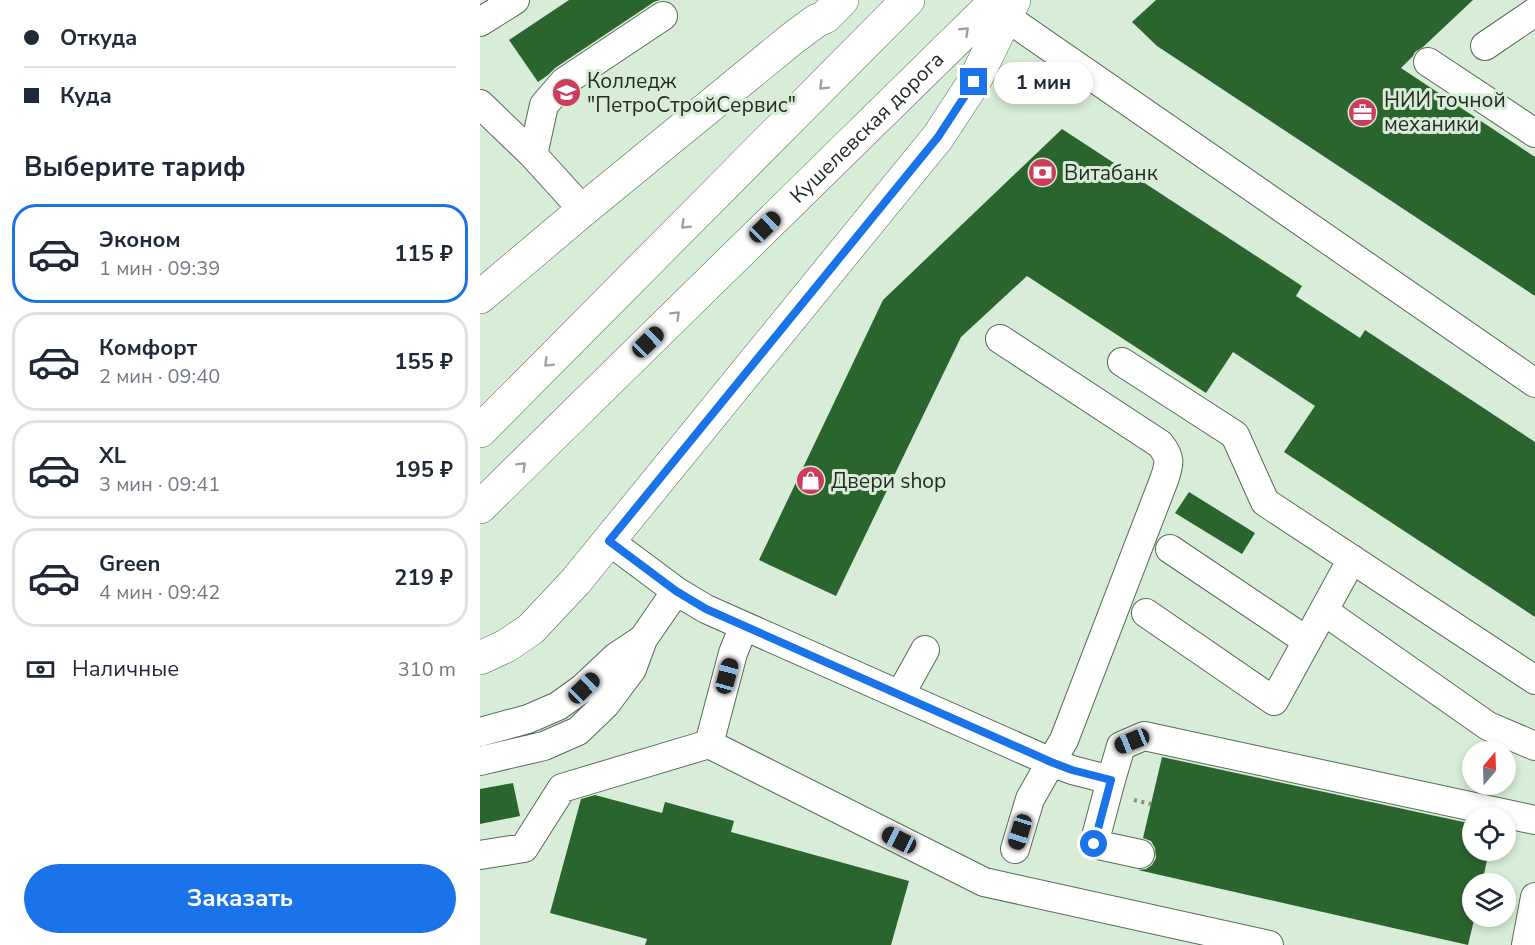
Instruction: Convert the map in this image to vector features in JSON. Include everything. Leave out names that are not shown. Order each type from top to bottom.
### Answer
[{"type":"main road","points":[[480,431],[908,0]]},
{"type":"main road","points":[[480,658],[506,646],[531,629],[576,581],[942,131],[974,82],[1006,6]]},
{"type":"main road","name":"Кушелевская дорога","points":[[480,507],[899,95],[1006,6]]},
{"type":"main road","points":[[480,297],[793,38],[833,8],[835,16],[845,19],[855,27],[858,37],[855,53]]},
{"type":"main road","points":[[899,95],[914,90],[931,95],[940,105],[943,117],[942,131]]},
{"type":"lane","points":[[480,22],[515,0]]},
{"type":"lane","points":[[1006,6],[1535,382]]},
{"type":"lane","points":[[1485,46],[1535,12]]},
{"type":"lane","points":[[533,155],[544,105],[564,82],[663,16]]},
{"type":"lane","points":[[1428,62],[1535,133]]},
{"type":"lane","points":[[480,104],[533,155],[583,210]]},
{"type":"lane","points":[[1000,339],[1160,444],[1168,454],[1168,468],[1164,480],[1064,740],[1029,799],[1015,849]]},
{"type":"lane","points":[[1122,362],[1235,435],[1265,502],[1535,680]]},
{"type":"lane","points":[[609,541],[676,591],[706,609],[1051,762],[1111,780]]},
{"type":"lane","points":[[1170,549],[1307,641]]},
{"type":"lane","points":[[1146,613],[1274,701],[1352,560]]},
{"type":"lane","points":[[480,761],[544,746],[578,731],[605,705],[632,669],[643,639],[676,591]]},
{"type":"lane","points":[[1324,611],[1488,726],[1533,739]]},
{"type":"lane","points":[[709,744],[733,653],[744,626]]},
{"type":"lane","points":[[480,732],[528,719],[558,706],[584,688],[616,657],[643,639]]},
{"type":"lane","points":[[900,695],[925,650]]},
{"type":"lane","points":[[1140,854],[1094,844],[1121,746],[1144,736],[1535,820]]},
{"type":"lane","points":[[480,855],[524,848],[562,788],[709,744],[984,882],[1269,945]]},
{"type":"lane","points":[[1526,945],[1535,897]]},
{"type":"building","points":[[569,0],[660,0],[555,68],[538,82],[509,40]]},
{"type":"building","name":"НИИ точной механики","points":[[1156,0],[1473,0],[1415,52],[1401,68],[1535,157],[1535,296],[1157,46],[1132,22]]},
{"type":"building","points":[[1062,129],[1302,286],[1296,296],[1360,338],[1365,330],[1535,442],[1535,617],[1284,452],[1315,406],[1233,352],[1206,393],[1027,276],[961,337],[836,596],[759,560],[883,300]]},
{"type":"building","points":[[1189,492],[1255,533],[1242,554],[1175,513]]},
{"type":"building","points":[[1162,757],[1462,822],[1462,861],[1487,861],[1484,873],[1462,873],[1462,927],[1472,927],[1468,945],[1138,870],[1152,865],[1156,858],[1155,848],[1151,841],[1143,838]]},
{"type":"building","points":[[513,783],[520,816],[480,824],[480,789]]},
{"type":"building","points":[[595,795],[662,813],[665,802],[734,821],[731,832],[909,881],[891,945],[645,945],[647,939],[550,913],[581,799]]},
{"type":"place","name":"Колледж \"ПетроСтройСервис\"","points":[[566,93]]},
{"type":"place","name":"НИИ точной механики","points":[[1363,112]]},
{"type":"place","name":"Витабанк","points":[[1043,173]]},
{"type":"place","name":"Двери shop","points":[[810,481]]},
{"type":"route","points":[[974,82],[938,137],[609,541],[676,591],[706,609],[1051,762],[1111,780],[1094,844]]}]
